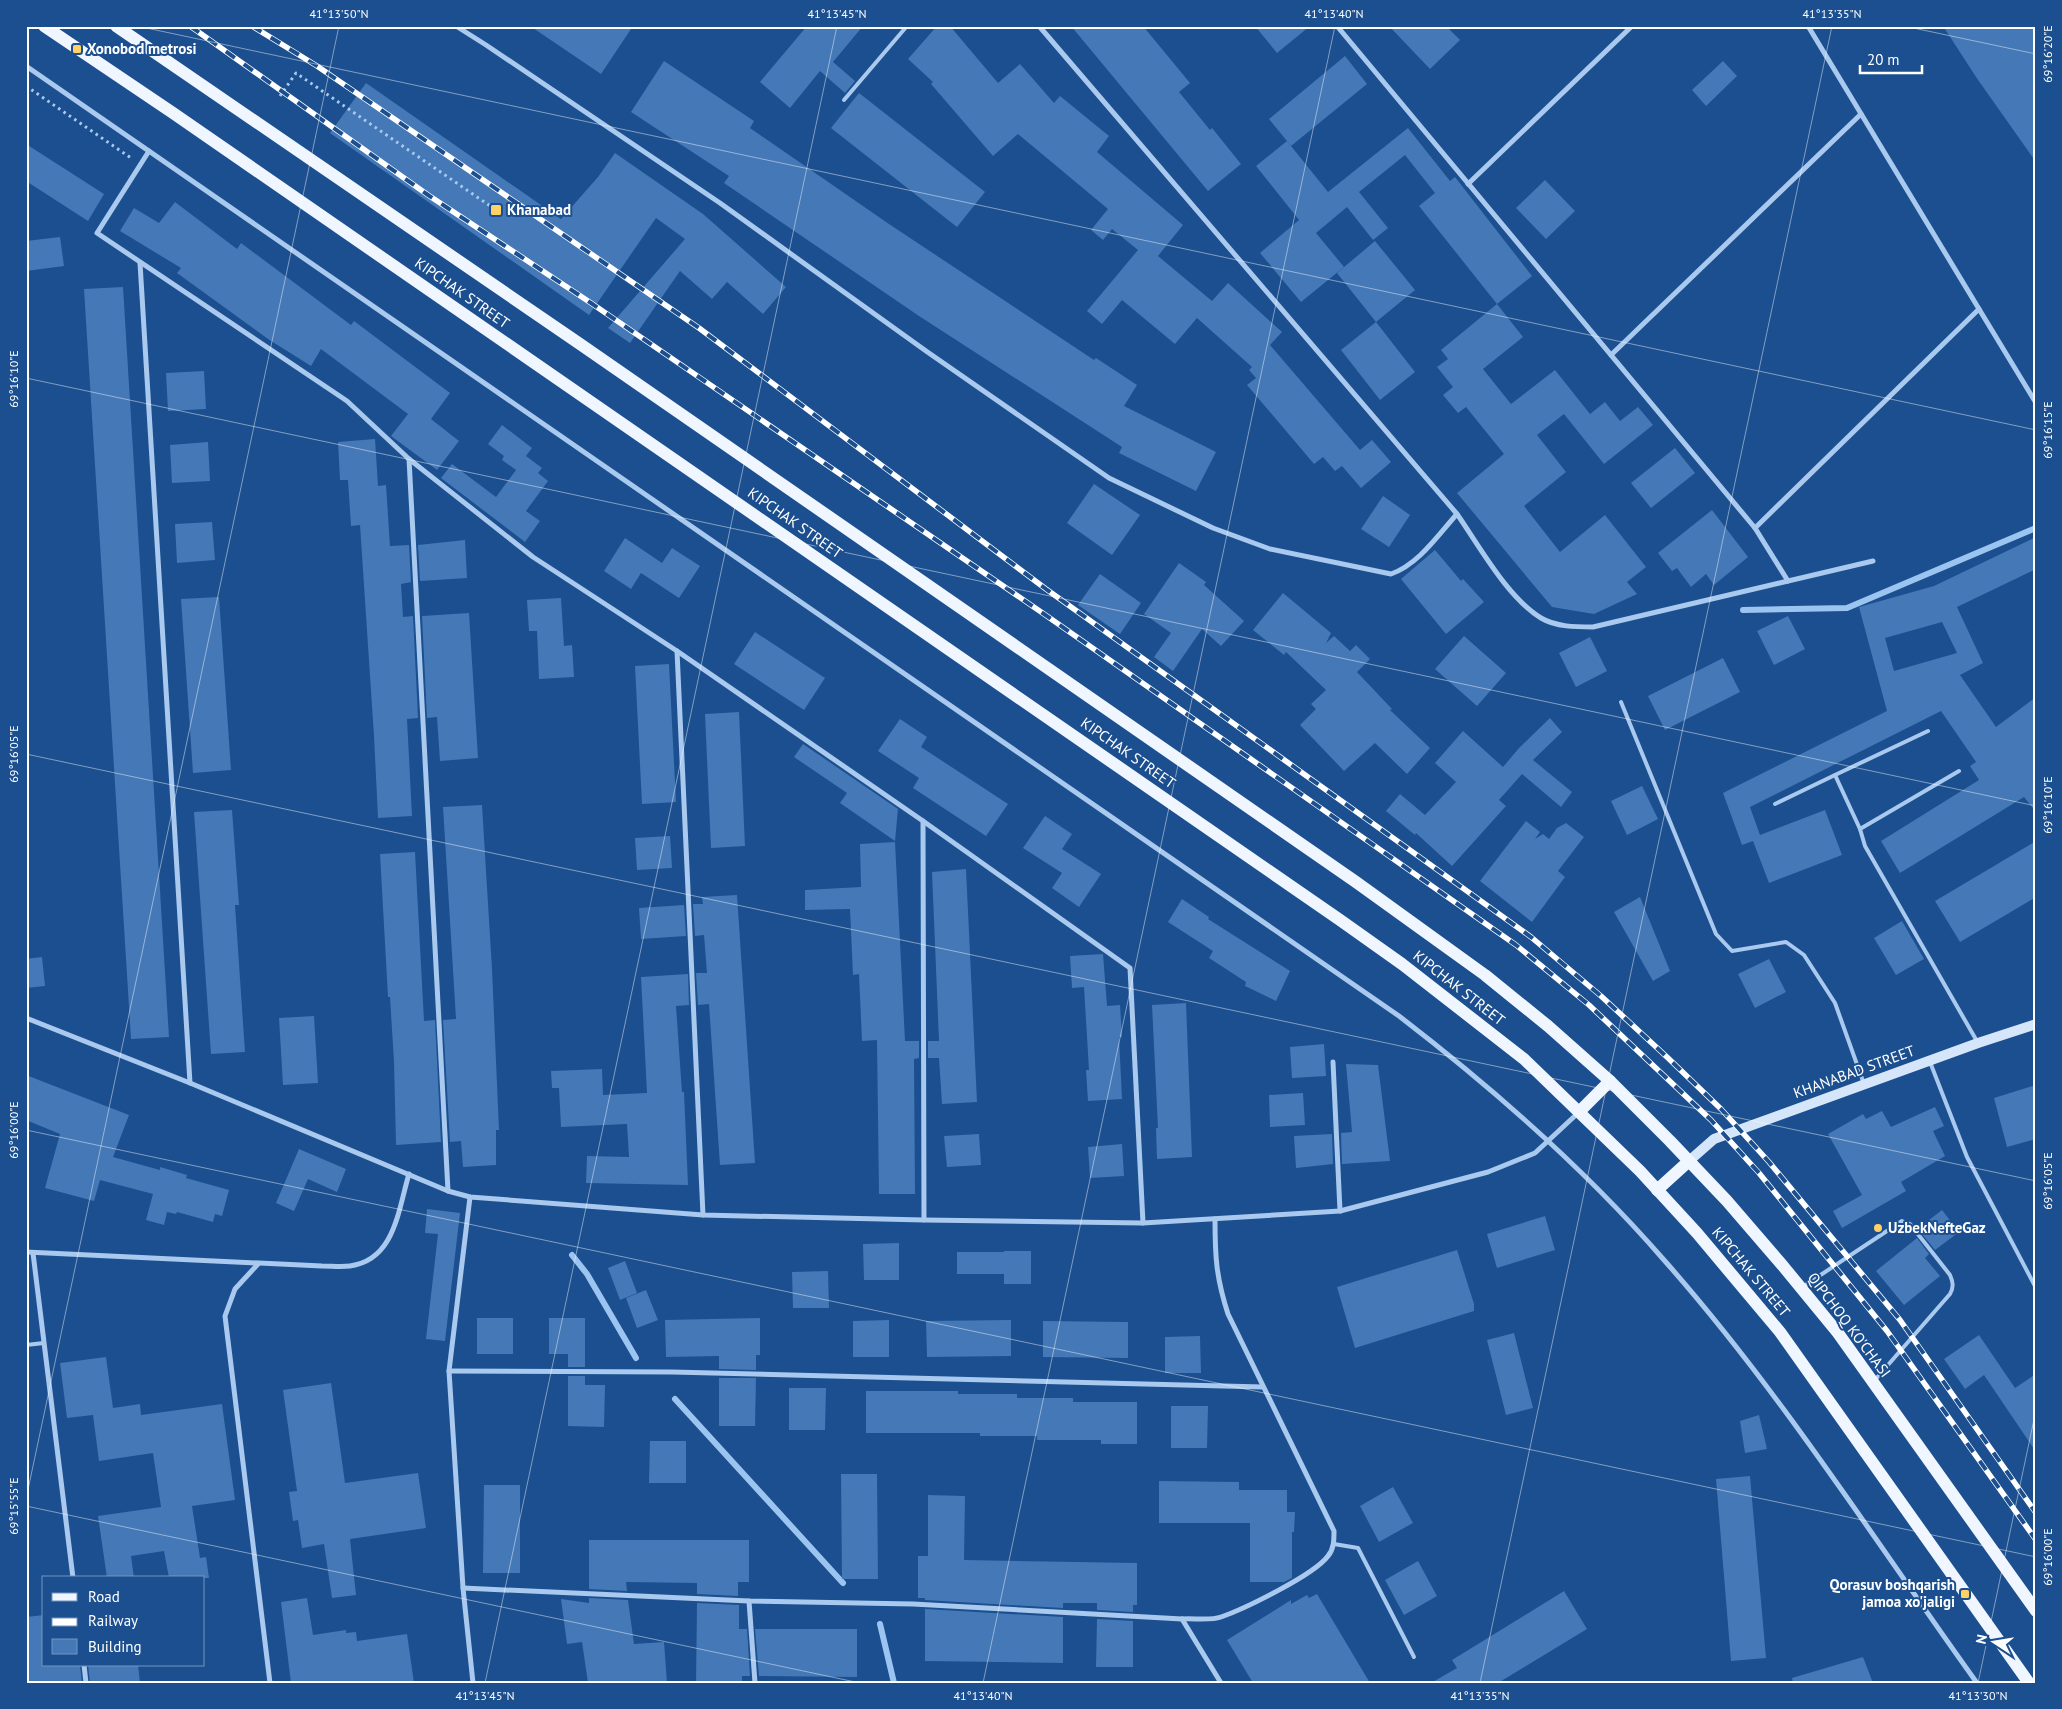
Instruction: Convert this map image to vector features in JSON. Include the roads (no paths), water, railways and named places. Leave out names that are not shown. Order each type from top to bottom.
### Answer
[{"type":"main road","name":"KIPCHAK STREET","points":[[44,26],[214,141],[1402,964],[1524,1059],[1580,1111],[1657,1190],[1703,1240],[1780,1332],[2029,1683]]},
{"type":"main road","name":"KIPCHAK STREET","points":[[116,26],[572,339],[1364,888],[1485,975],[1548,1026],[1610,1081]]},
{"type":"main road","name":"KHANABAD STREET","points":[[1689,1161],[1714,1139],[1978,1042],[2036,1024]]},
{"type":"main road","points":[[1580,1111],[1610,1081]]},
{"type":"main road","name":"QIPCHOQ KO'CHASI","points":[[1610,1081],[1727,1201],[1838,1333],[2036,1611]]},
{"type":"main road","points":[[1657,1190],[1689,1161]]},
{"type":"street","points":[[456,26],[720,203],[926,351],[1109,478],[1213,528],[1270,550],[1392,574],[1403,570],[1413,562],[1457,514]]},
{"type":"street","points":[[1039,26],[1457,514],[1515,597],[1542,619],[1567,626],[1593,627],[1873,561]]},
{"type":"street","points":[[1337,26],[1755,528],[1788,581]]},
{"type":"street","points":[[1468,184],[1632,26]]},
{"type":"street","points":[[1808,26],[2036,403]]},
{"type":"street","points":[[26,66],[1399,1016],[1494,1091],[1549,1141],[1665,1260],[1740,1353],[1812,1448],[1977,1683]]},
{"type":"street","points":[[1612,355],[1861,114]]},
{"type":"street","points":[[149,151],[97,233],[347,401],[409,459],[533,557],[677,651],[923,821],[1130,968],[1143,1223]]},
{"type":"street","points":[[140,263],[190,1083]]},
{"type":"street","points":[[1755,528],[1978,309]]},
{"type":"street","points":[[409,459],[448,1191]]},
{"type":"street","points":[[677,651],[703,1215]]},
{"type":"street","points":[[923,821],[924,1220]]},
{"type":"street","points":[[26,1018],[190,1083],[448,1191],[470,1197],[703,1215],[1143,1223],[1340,1211],[1488,1172],[1535,1153],[1580,1111]]},
{"type":"street","points":[[1333,1062],[1340,1211]]},
{"type":"street","points":[[26,1252],[258,1264],[351,1266],[377,1256],[390,1239],[409,1174]]},
{"type":"street","points":[[470,1197],[449,1371],[463,1588],[473,1683]]},
{"type":"street","points":[[463,1588],[749,1601],[913,1604],[1182,1619],[1219,1618],[1282,1589],[1329,1556],[1334,1544],[1334,1531],[1228,1314],[1220,1290],[1215,1265],[1215,1219]]},
{"type":"street","points":[[33,1253],[73,1576]]},
{"type":"street","points":[[258,1264],[235,1289],[225,1316],[270,1683]]},
{"type":"street","points":[[449,1371],[672,1372],[1263,1387]]},
{"type":"street","points":[[749,1601],[755,1683]]},
{"type":"street","points":[[1182,1619],[1221,1683]]},
{"type":"street","points":[[84,1666],[86,1683]]},
{"type":"lane","points":[[844,100],[907,26]]},
{"type":"lane","points":[[1621,702],[1716,934],[1732,951],[1786,942],[1804,956],[1835,1003],[1864,1084]]},
{"type":"lane","points":[[1775,804],[1928,731]]},
{"type":"lane","points":[[1860,829],[1959,771]]},
{"type":"lane","points":[[1835,776],[1860,829],[1865,846],[1978,1042]]},
{"type":"lane","points":[[1930,1060],[1967,1157],[2036,1288]]},
{"type":"lane","points":[[1801,1288],[1902,1220],[1910,1224],[1950,1275],[1953,1289],[1950,1294],[1873,1383]]},
{"type":"lane","points":[[26,1345],[44,1343]]},
{"type":"lane","points":[[1334,1544],[1358,1548],[1414,1657]]},
{"type":"waterway","points":[[1743,610],[1847,608],[2036,528]]},
{"type":"waterway","points":[[572,1255],[587,1274],[636,1358]]},
{"type":"waterway","points":[[675,1399],[843,1583]]},
{"type":"waterway","points":[[880,1624],[894,1683]]},
{"type":"railway","points":[[190,26],[428,195],[591,303],[1044,614],[1516,945],[1589,1005],[1711,1120],[1759,1173],[1887,1331],[2036,1540]]},
{"type":"railway","points":[[252,26],[317,66],[699,328],[1046,589],[1531,937],[1601,996],[1668,1058],[1721,1109],[1769,1162],[1900,1320],[2036,1513]]},
{"type":"place","name":"Xonobod metrosi","points":[[77,49]]},
{"type":"place","name":"Khanabad","points":[[496,210]]},
{"type":"place","name":"UzbekNefteGaz","points":[[1878,1228]]},
{"type":"place","name":"Qorasuv boshqarish jamoa xo'jaligi","points":[[1965,1594]]}]
